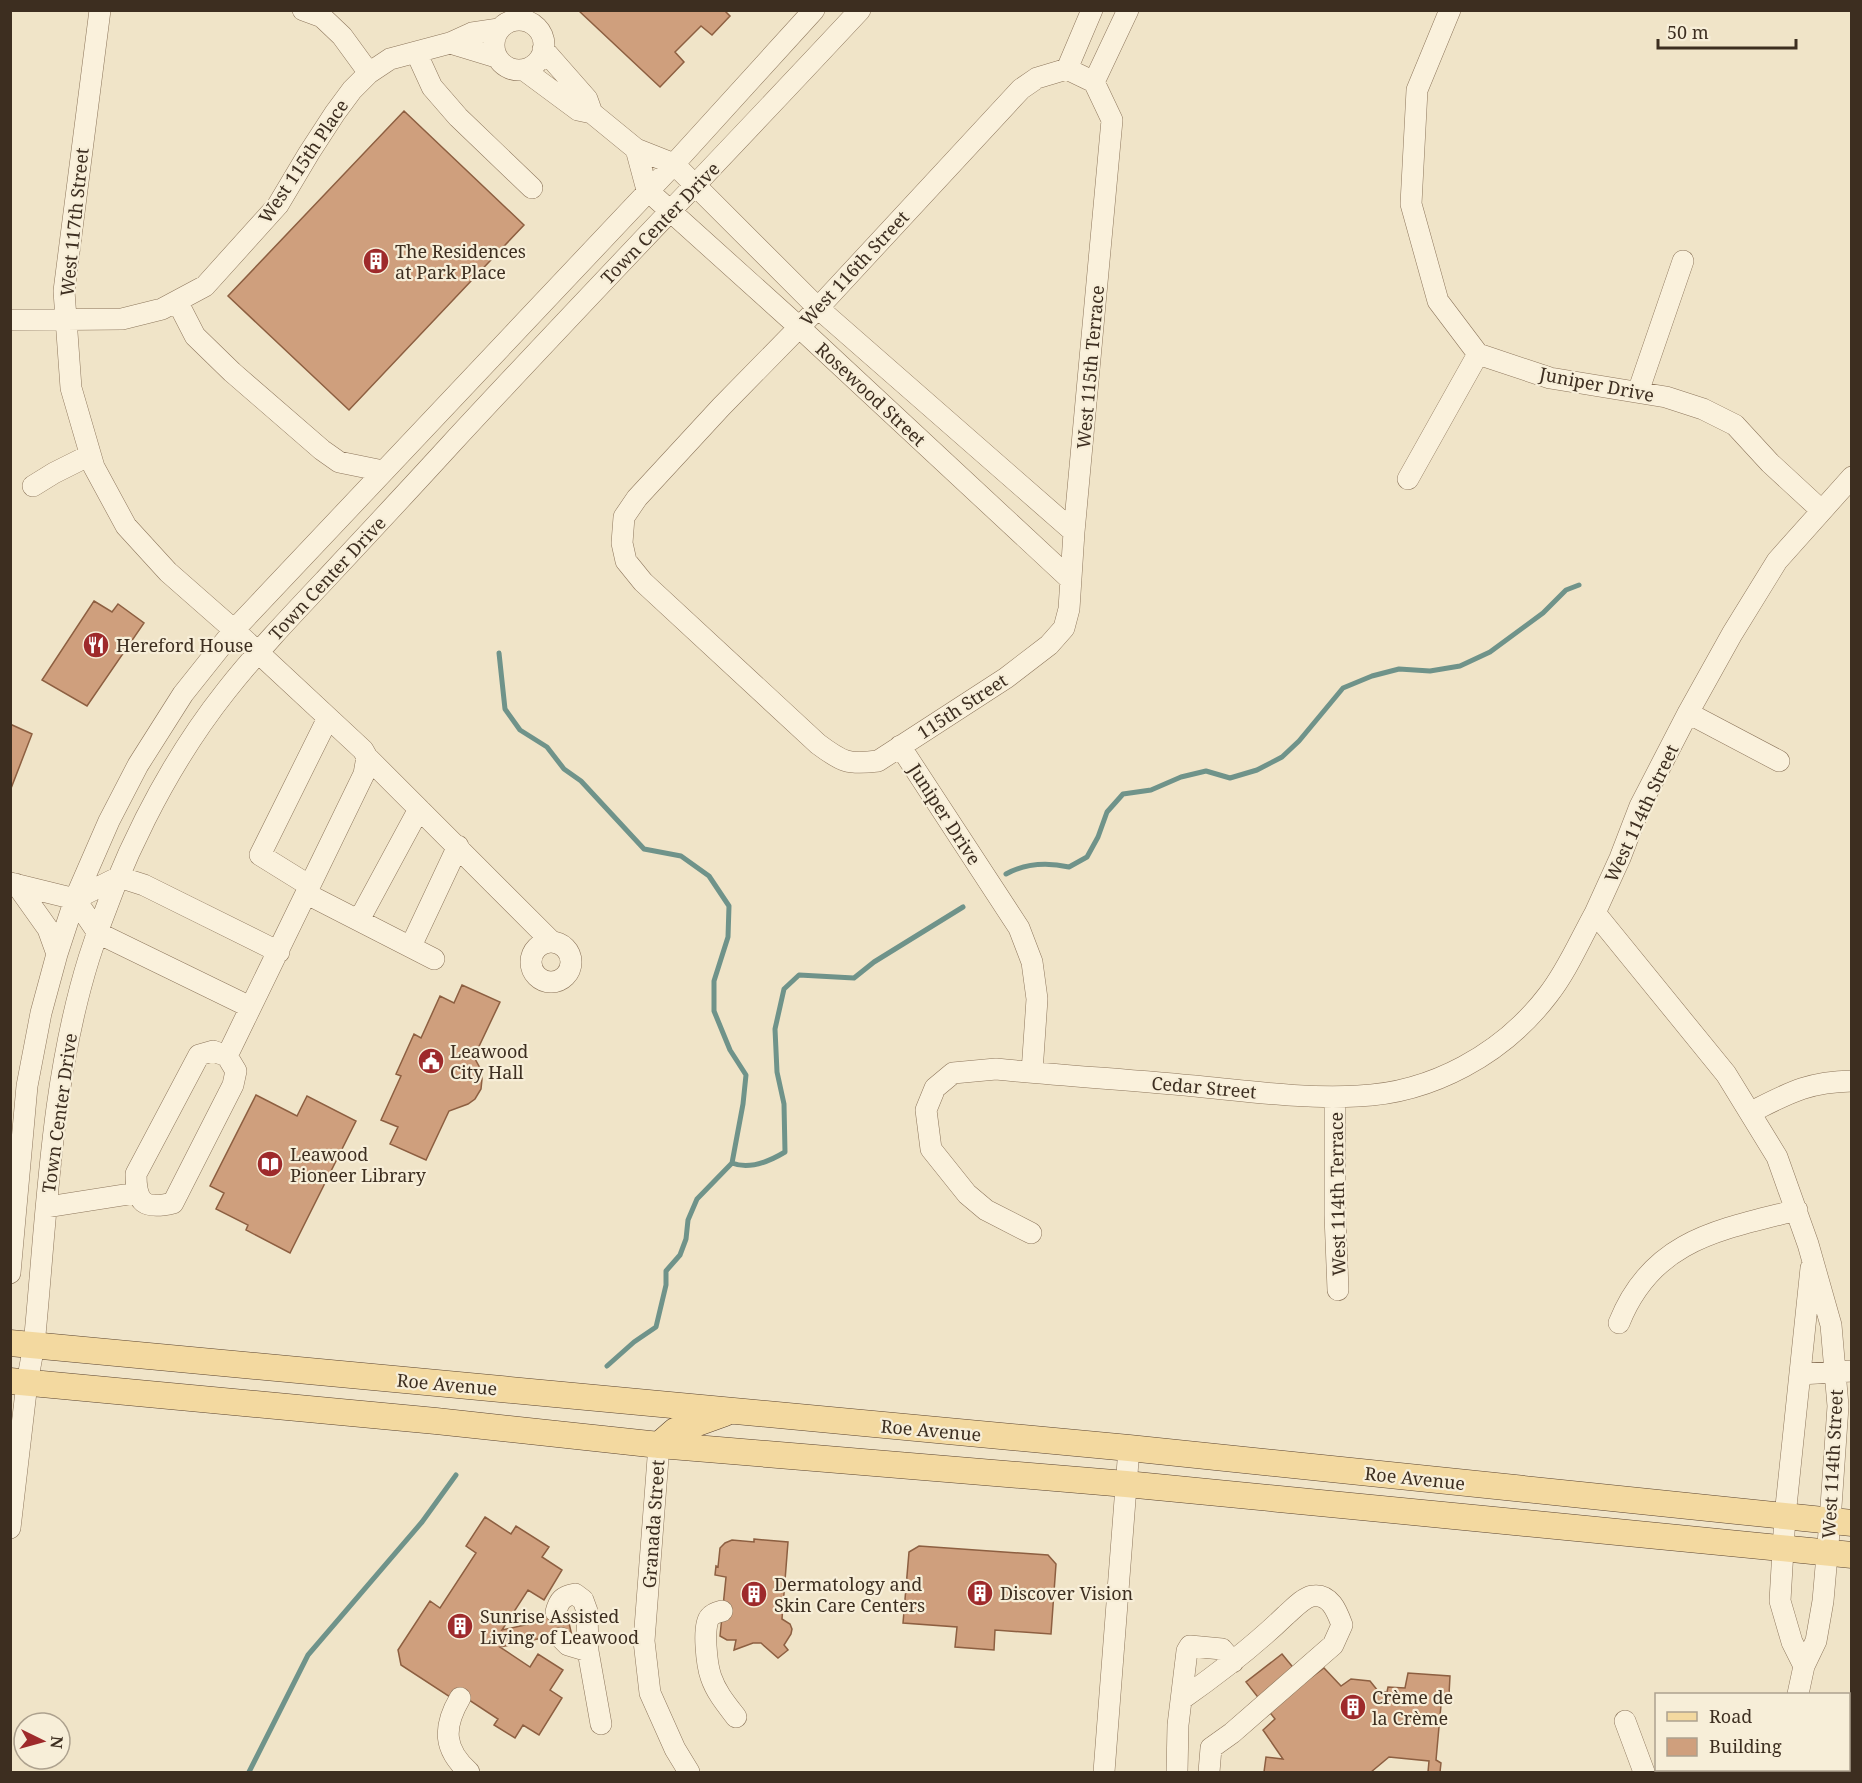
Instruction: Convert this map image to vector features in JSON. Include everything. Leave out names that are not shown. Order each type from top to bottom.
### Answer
[{"type":"main road","name":"Roe Avenue","points":[[22,1344],[1129,1448],[1841,1522]]},
{"type":"main road","name":"Roe Avenue","points":[[19,1382],[425,1420],[659,1445],[1126,1484],[1839,1554]]},
{"type":"main road","points":[[659,1445],[675,1431],[730,1411]]},
{"type":"street","name":"West 117th Street","points":[[100,10],[64,291],[71,388],[94,467],[126,526],[168,572],[363,750],[367,757],[552,942]]},
{"type":"street","points":[[303,10],[321,17],[342,36],[369,73]]},
{"type":"street","name":"Town Center Drive","points":[[10,1273],[19,1084],[57,954],[75,899],[109,821],[138,765],[183,694],[234,630],[674,164],[814,10]]},
{"type":"street","name":"Town Center Drive","points":[[10,1528],[22,1344],[47,1207],[62,1065],[74,1010],[90,955],[119,877],[134,842],[175,765],[224,693],[259,653],[516,374],[860,10]]},
{"type":"street","points":[[1092,10],[1067,69],[1094,82],[1128,10]]},
{"type":"street","points":[[1408,479],[1478,354],[1438,301],[1411,204],[1417,90],[1450,10]]},
{"type":"street","points":[[533,18],[542,36],[543,49],[535,65],[524,70],[511,69],[496,57],[494,42],[505,21],[533,18]]},
{"type":"street","name":"West 115th Place","points":[[10,320],[122,319],[162,309],[205,286],[278,205],[335,113],[352,90],[369,73],[390,60],[450,43],[505,21]]},
{"type":"street","points":[[450,43],[496,57]]},
{"type":"street","name":"Rosewood Street","points":[[543,49],[586,99],[592,113]]},
{"type":"street","points":[[416,52],[432,87],[458,117],[532,188]]},
{"type":"street","name":"West 116th Street","points":[[622,537],[624,517],[637,498],[818,308],[1021,89],[1037,78],[1067,69]]},
{"type":"street","name":"Rosewood Street","points":[[524,70],[578,110],[592,113],[636,149],[674,164],[818,308],[1074,532]]},
{"type":"street","name":"West 115th Terrace","points":[[1022,665],[1049,645],[1064,628],[1069,609],[1112,120],[1094,82]]},
{"type":"street","points":[[636,149],[647,190]]},
{"type":"street","name":"Rosewood Street","points":[[647,190],[799,327],[1071,580]]},
{"type":"street","points":[[1638,392],[1683,261]]},
{"type":"street","points":[[177,301],[195,336],[232,372],[322,450],[339,462],[383,471]]},
{"type":"street","name":"Juniper Drive","points":[[1478,354],[1550,378],[1666,397],[1703,409],[1735,425],[1821,510]]},
{"type":"street","points":[[889,411],[908,387]]},
{"type":"street","points":[[959,476],[982,451]]},
{"type":"street","points":[[33,486],[90,455]]},
{"type":"street","name":"West 114th Street","points":[[1798,1693],[1804,1666],[1816,1641],[1823,1601],[1839,1554],[1841,1522],[1838,1406],[1843,1371],[1797,1210],[1777,1157],[1726,1074],[1595,913],[1640,806],[1732,634],[1777,561],[1851,477]]},
{"type":"street","name":"Juniper Drive","points":[[622,537],[626,561],[643,582],[837,759],[857,763],[878,761],[900,746],[1019,928],[1032,962],[1037,999],[1032,1072]]},
{"type":"street","name":"115th Street","points":[[900,746],[1022,665]]},
{"type":"street","points":[[1688,713],[1779,761]]},
{"type":"street","points":[[328,718],[260,855],[309,890],[359,920],[434,959]]},
{"type":"street","points":[[227,1056],[364,774],[367,757]]},
{"type":"street","points":[[359,920],[419,809]]},
{"type":"street","points":[[411,946],[458,846]]},
{"type":"street","points":[[13,883],[75,899],[119,877],[144,885],[279,952]]},
{"type":"street","points":[[13,883],[48,929],[57,954]]},
{"type":"street","points":[[75,899],[98,933],[250,1007]]},
{"type":"street","name":"Cedar Street","points":[[1031,1233],[986,1210],[967,1194],[931,1149],[926,1110],[935,1088],[953,1072],[996,1069],[1335,1097],[1382,1094],[1417,1086],[1475,1061],[1518,1029],[1548,995],[1560,977],[1595,913]]},
{"type":"street","points":[[213,1051],[227,1056],[236,1071],[233,1086],[173,1203],[159,1207],[143,1202],[136,1193],[136,1174],[199,1055],[213,1051]]},
{"type":"street","points":[[1751,1112],[1808,1085],[1851,1081]]},
{"type":"street","name":"West 114th Terrace","points":[[1335,1097],[1335,1215],[1338,1290]]},
{"type":"street","points":[[47,1207],[136,1193]]},
{"type":"street","points":[[1619,1323],[1628,1301],[1645,1276],[1664,1259],[1686,1245],[1721,1229],[1797,1210]]},
{"type":"street","name":"West 114th Street","points":[[1804,1666],[1792,1642],[1780,1601],[1785,1516],[1812,1261]]},
{"type":"street","points":[[1800,1374],[1843,1371]]},
{"type":"street","name":"Granada Street","points":[[659,1445],[644,1641],[650,1693],[675,1749],[689,1773]]},
{"type":"street","points":[[1104,1773],[1129,1448]]},
{"type":"street","points":[[556,1612],[559,1601],[566,1595],[575,1594],[583,1600],[587,1611],[588,1651],[601,1724]]},
{"type":"street","points":[[1182,1699],[1252,1647],[1310,1596],[1321,1597],[1333,1605],[1338,1613],[1342,1625],[1333,1645],[1232,1733],[1211,1748],[1209,1773]]},
{"type":"street","points":[[722,1611],[711,1614],[707,1621],[707,1656],[711,1676],[735,1717]]},
{"type":"street","points":[[561,1638],[568,1646],[588,1651]]},
{"type":"street","points":[[1177,1773],[1178,1725],[1187,1651],[1190,1646],[1222,1649],[1233,1662]]},
{"type":"street","points":[[460,1698],[448,1722],[447,1733],[454,1755],[469,1773]]},
{"type":"street","points":[[1625,1721],[1644,1773]]},
{"type":"building","points":[[578,10],[724,10],[730,16],[712,35],[701,26],[675,52],[684,62],[660,87]]},
{"type":"building","name":"The Residences at Park Place","points":[[404,111],[524,225],[349,410],[228,296]]},
{"type":"building","points":[[94,601],[112,612],[118,604],[144,623],[87,706],[42,680]]},
{"type":"building","points":[[10,724],[32,734],[10,791]]},
{"type":"building","points":[[462,985],[500,1002],[474,1057],[480,1068],[481,1089],[475,1099],[468,1104],[449,1111],[426,1160],[390,1144],[398,1127],[381,1120],[401,1076],[396,1074],[414,1034],[421,1038],[440,996],[454,1003]]},
{"type":"building","points":[[256,1095],[297,1116],[307,1096],[356,1121],[290,1253],[246,1230],[248,1225],[216,1209],[224,1193],[210,1186]]},
{"type":"building","name":"Sunrise Assisted Living of Leawood","points":[[485,1517],[511,1534],[516,1526],[549,1547],[542,1557],[562,1570],[544,1600],[528,1590],[502,1630],[543,1621],[541,1615],[566,1610],[572,1636],[548,1641],[547,1637],[500,1647],[530,1667],[538,1654],[563,1670],[550,1690],[562,1698],[539,1735],[523,1725],[515,1738],[494,1725],[498,1719],[454,1690],[450,1697],[401,1665],[398,1650],[430,1601],[440,1608],[476,1553],[466,1546]]},
{"type":"building","name":"Dermatology and Skin Care Centers","points":[[754,1539],[788,1542],[782,1619],[790,1624],[792,1629],[784,1645],[788,1650],[778,1658],[761,1643],[753,1643],[734,1650],[736,1640],[727,1640],[720,1636],[726,1577],[715,1575],[720,1548],[732,1540],[754,1542]]},
{"type":"building","name":"Discover Vision","points":[[919,1546],[1048,1555],[1056,1564],[1051,1634],[995,1630],[994,1650],[955,1647],[957,1627],[903,1623],[909,1552]]},
{"type":"building","name":"Crème de la Crème","points":[[1282,1654],[1305,1682],[1324,1668],[1341,1686],[1351,1679],[1370,1681],[1378,1691],[1387,1692],[1388,1687],[1405,1688],[1408,1673],[1450,1676],[1449,1695],[1442,1694],[1436,1760],[1441,1763],[1440,1772],[1428,1772],[1429,1761],[1389,1757],[1371,1772],[1264,1772],[1266,1757],[1283,1759],[1263,1730],[1275,1719],[1246,1682]]},
{"type":"waterway","points":[[1006,874],[1036,864],[1069,867],[1087,857],[1098,837],[1107,812],[1123,794],[1151,790],[1181,777],[1206,771],[1230,778],[1257,770],[1282,757],[1299,741],[1343,688],[1372,676],[1399,669],[1430,671],[1460,666],[1490,652],[1543,613],[1566,590],[1579,585]]},
{"type":"waterway","points":[[499,653],[505,709],[520,730],[547,747],[564,769],[581,781],[644,849],[681,856],[709,876],[729,906],[728,937],[714,981],[714,1011],[730,1050],[746,1075],[732,1163],[697,1199],[688,1220],[686,1239],[680,1255],[666,1271],[666,1285],[656,1327],[634,1342],[607,1366]]},
{"type":"waterway","points":[[732,1163],[752,1165],[785,1152],[784,1104],[777,1072],[775,1029],[784,989],[799,975],[854,978],[874,962],[963,907]]},
{"type":"waterway","points":[[249,1772],[308,1655],[422,1522],[456,1475]]},
{"type":"place","name":"The Residences at Park Place","points":[[376,261]]},
{"type":"place","name":"Hereford House","points":[[96,645]]},
{"type":"place","name":"Leawood City Hall","points":[[431,1061]]},
{"type":"place","name":"Leawood Pioneer Library","points":[[270,1164]]},
{"type":"place","name":"Discover Vision","points":[[980,1593]]},
{"type":"place","name":"Dermatology and Skin Care Centers","points":[[754,1594]]},
{"type":"place","name":"Sunrise Assisted Living of Leawood","points":[[460,1626]]},
{"type":"place","name":"Crème de la Crème","points":[[1353,1707]]}]
